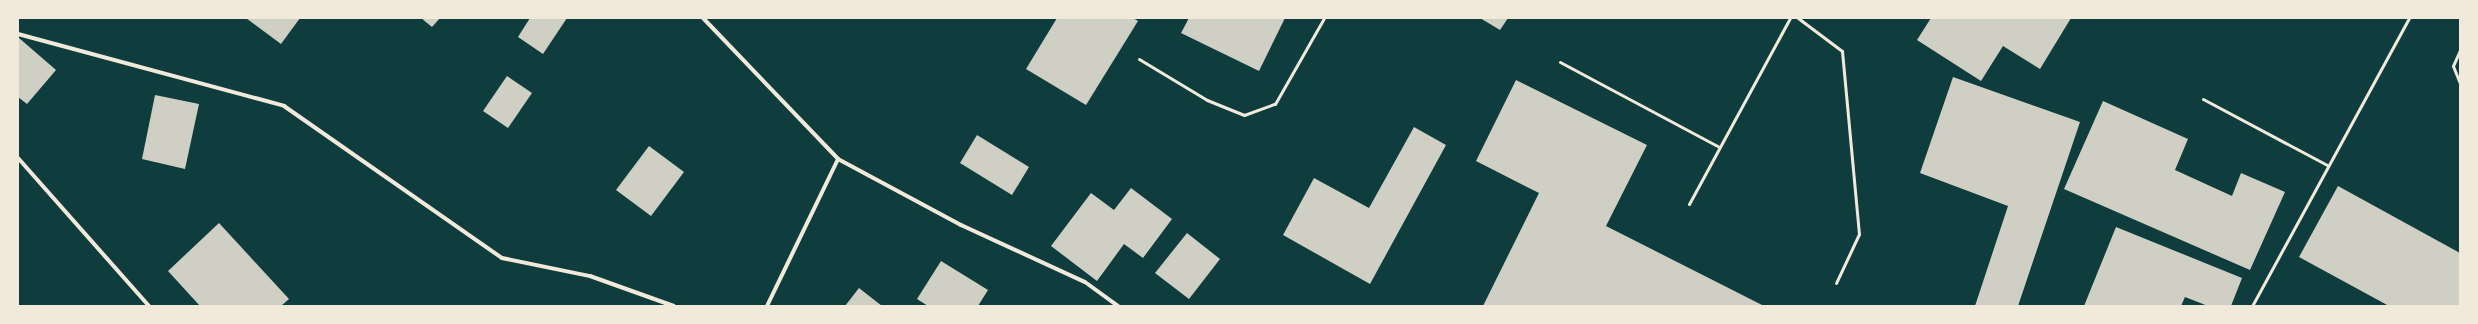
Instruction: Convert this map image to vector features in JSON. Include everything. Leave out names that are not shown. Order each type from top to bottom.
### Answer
[{"type":"street","points":[[704,18],[838,159],[960,224],[1085,282],[1118,306]]},
{"type":"street","points":[[18,34],[284,106],[502,258],[590,276],[674,306]]},
{"type":"street","points":[[18,158],[150,306]]},
{"type":"street","points":[[768,306],[838,159]]},
{"type":"lane","points":[[1139,59],[1207,100],[1244,115],[1275,104],[1324,18]]},
{"type":"lane","points":[[1689,204],[1790,18]]},
{"type":"lane","points":[[1798,18],[1842,51],[1859,234],[1836,283]]},
{"type":"lane","points":[[2252,306],[2327,165],[2409,18]]},
{"type":"lane","points":[[2460,50],[2453,66],[2460,83]]},
{"type":"lane","points":[[1560,62],[1719,147]]},
{"type":"lane","points":[[2203,98],[2327,165]]},
{"type":"building","points":[[246,18],[300,18],[281,44]]},
{"type":"building","points":[[421,18],[440,18],[432,27]]},
{"type":"building","points":[[530,18],[567,18],[543,54],[518,37]]},
{"type":"building","points":[[1057,18],[1133,18],[1138,21],[1086,105],[1026,69]]},
{"type":"building","points":[[1189,18],[1285,18],[1259,71],[1181,33]]},
{"type":"building","points":[[1480,18],[1508,18],[1500,30]]},
{"type":"building","points":[[1931,18],[2071,18],[2040,69],[2003,46],[1981,81],[1917,40]]},
{"type":"building","points":[[19,38],[56,70],[27,104],[18,97]]},
{"type":"building","points":[[507,76],[532,93],[508,128],[483,111]]},
{"type":"building","points":[[1953,77],[2080,122],[2018,306],[1975,306],[2008,206],[1920,173]]},
{"type":"building","points":[[1516,80],[1647,145],[1606,226],[1764,306],[1483,306],[1539,193],[1476,161]]},
{"type":"building","points":[[155,95],[199,104],[185,169],[142,159]]},
{"type":"building","points":[[2103,101],[2188,139],[2175,170],[2232,196],[2241,173],[2285,192],[2250,270],[2064,189]]},
{"type":"building","points":[[1414,127],[1446,145],[1370,284],[1283,235],[1314,178],[1369,208]]},
{"type":"building","points":[[977,135],[1029,167],[1012,195],[960,163]]},
{"type":"building","points":[[649,146],[684,172],[651,216],[616,190]]},
{"type":"building","points":[[2338,186],[2460,253],[2460,306],[2389,306],[2299,257]]},
{"type":"building","points":[[1131,188],[1172,219],[1143,258],[1124,244],[1097,281],[1051,246],[1091,193],[1114,210]]},
{"type":"building","points":[[219,223],[289,299],[281,306],[200,306],[168,271]]},
{"type":"building","points":[[2116,227],[2242,278],[2231,306],[2208,306],[2185,297],[2181,306],[2084,306]]},
{"type":"building","points":[[1187,233],[1220,259],[1189,299],[1155,273]]},
{"type":"building","points":[[941,261],[988,290],[978,306],[928,306],[917,299]]},
{"type":"building","points":[[859,288],[882,306],[845,306]]}]
